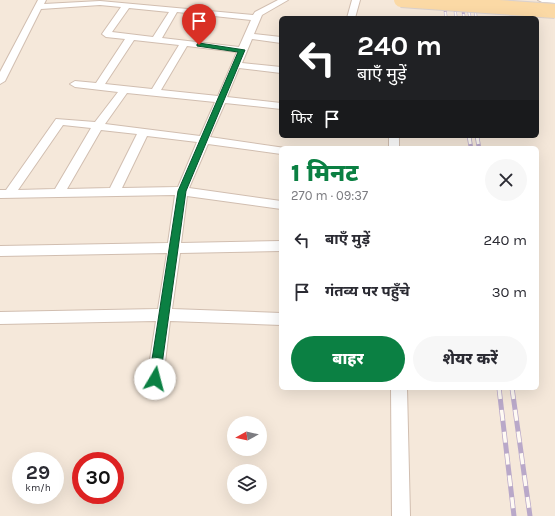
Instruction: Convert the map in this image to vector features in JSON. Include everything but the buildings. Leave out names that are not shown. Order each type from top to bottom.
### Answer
[{"type":"main road","points":[[402,0],[413,2],[555,11]]},
{"type":"street","points":[[155,379],[182,191],[258,14],[284,0]]},
{"type":"street","points":[[352,16],[356,0]]},
{"type":"street","points":[[542,0],[555,1]]},
{"type":"street","points":[[0,81],[40,3],[127,5],[257,18]]},
{"type":"street","points":[[127,5],[106,34],[242,50]]},
{"type":"street","points":[[156,40],[174,10]]},
{"type":"street","points":[[248,36],[279,40]]},
{"type":"street","points":[[99,86],[131,37]]},
{"type":"street","points":[[155,92],[185,43]]},
{"type":"street","points":[[236,66],[279,70]]},
{"type":"street","points":[[75,84],[279,106]]},
{"type":"street","points":[[59,193],[98,126],[125,89]]},
{"type":"street","points":[[5,193],[60,121],[279,150]]},
{"type":"street","points":[[114,192],[144,132]]},
{"type":"street","points":[[5,193],[182,191],[279,205]]},
{"type":"street","points":[[0,251],[279,246]]},
{"type":"street","points":[[0,318],[164,315],[279,319]]},
{"type":"street","points":[[399,390],[401,516]]},
{"type":"shaded area","points":[[0,0],[555,0],[555,516],[0,516]]},
{"type":"railway","points":[[444,0],[446,16]]},
{"type":"railway","points":[[454,0],[456,16]]},
{"type":"railway","points":[[467,0],[470,16]]},
{"type":"railway","points":[[474,0],[476,16]]},
{"type":"railway","points":[[462,2],[464,16]]},
{"type":"railway","points":[[469,138],[471,146]]},
{"type":"railway","points":[[477,138],[479,146]]},
{"type":"railway","points":[[499,390],[514,516]]},
{"type":"railway","points":[[512,390],[530,516]]},
{"type":"route","points":[[155,379],[182,191],[242,50],[199,45]]}]
